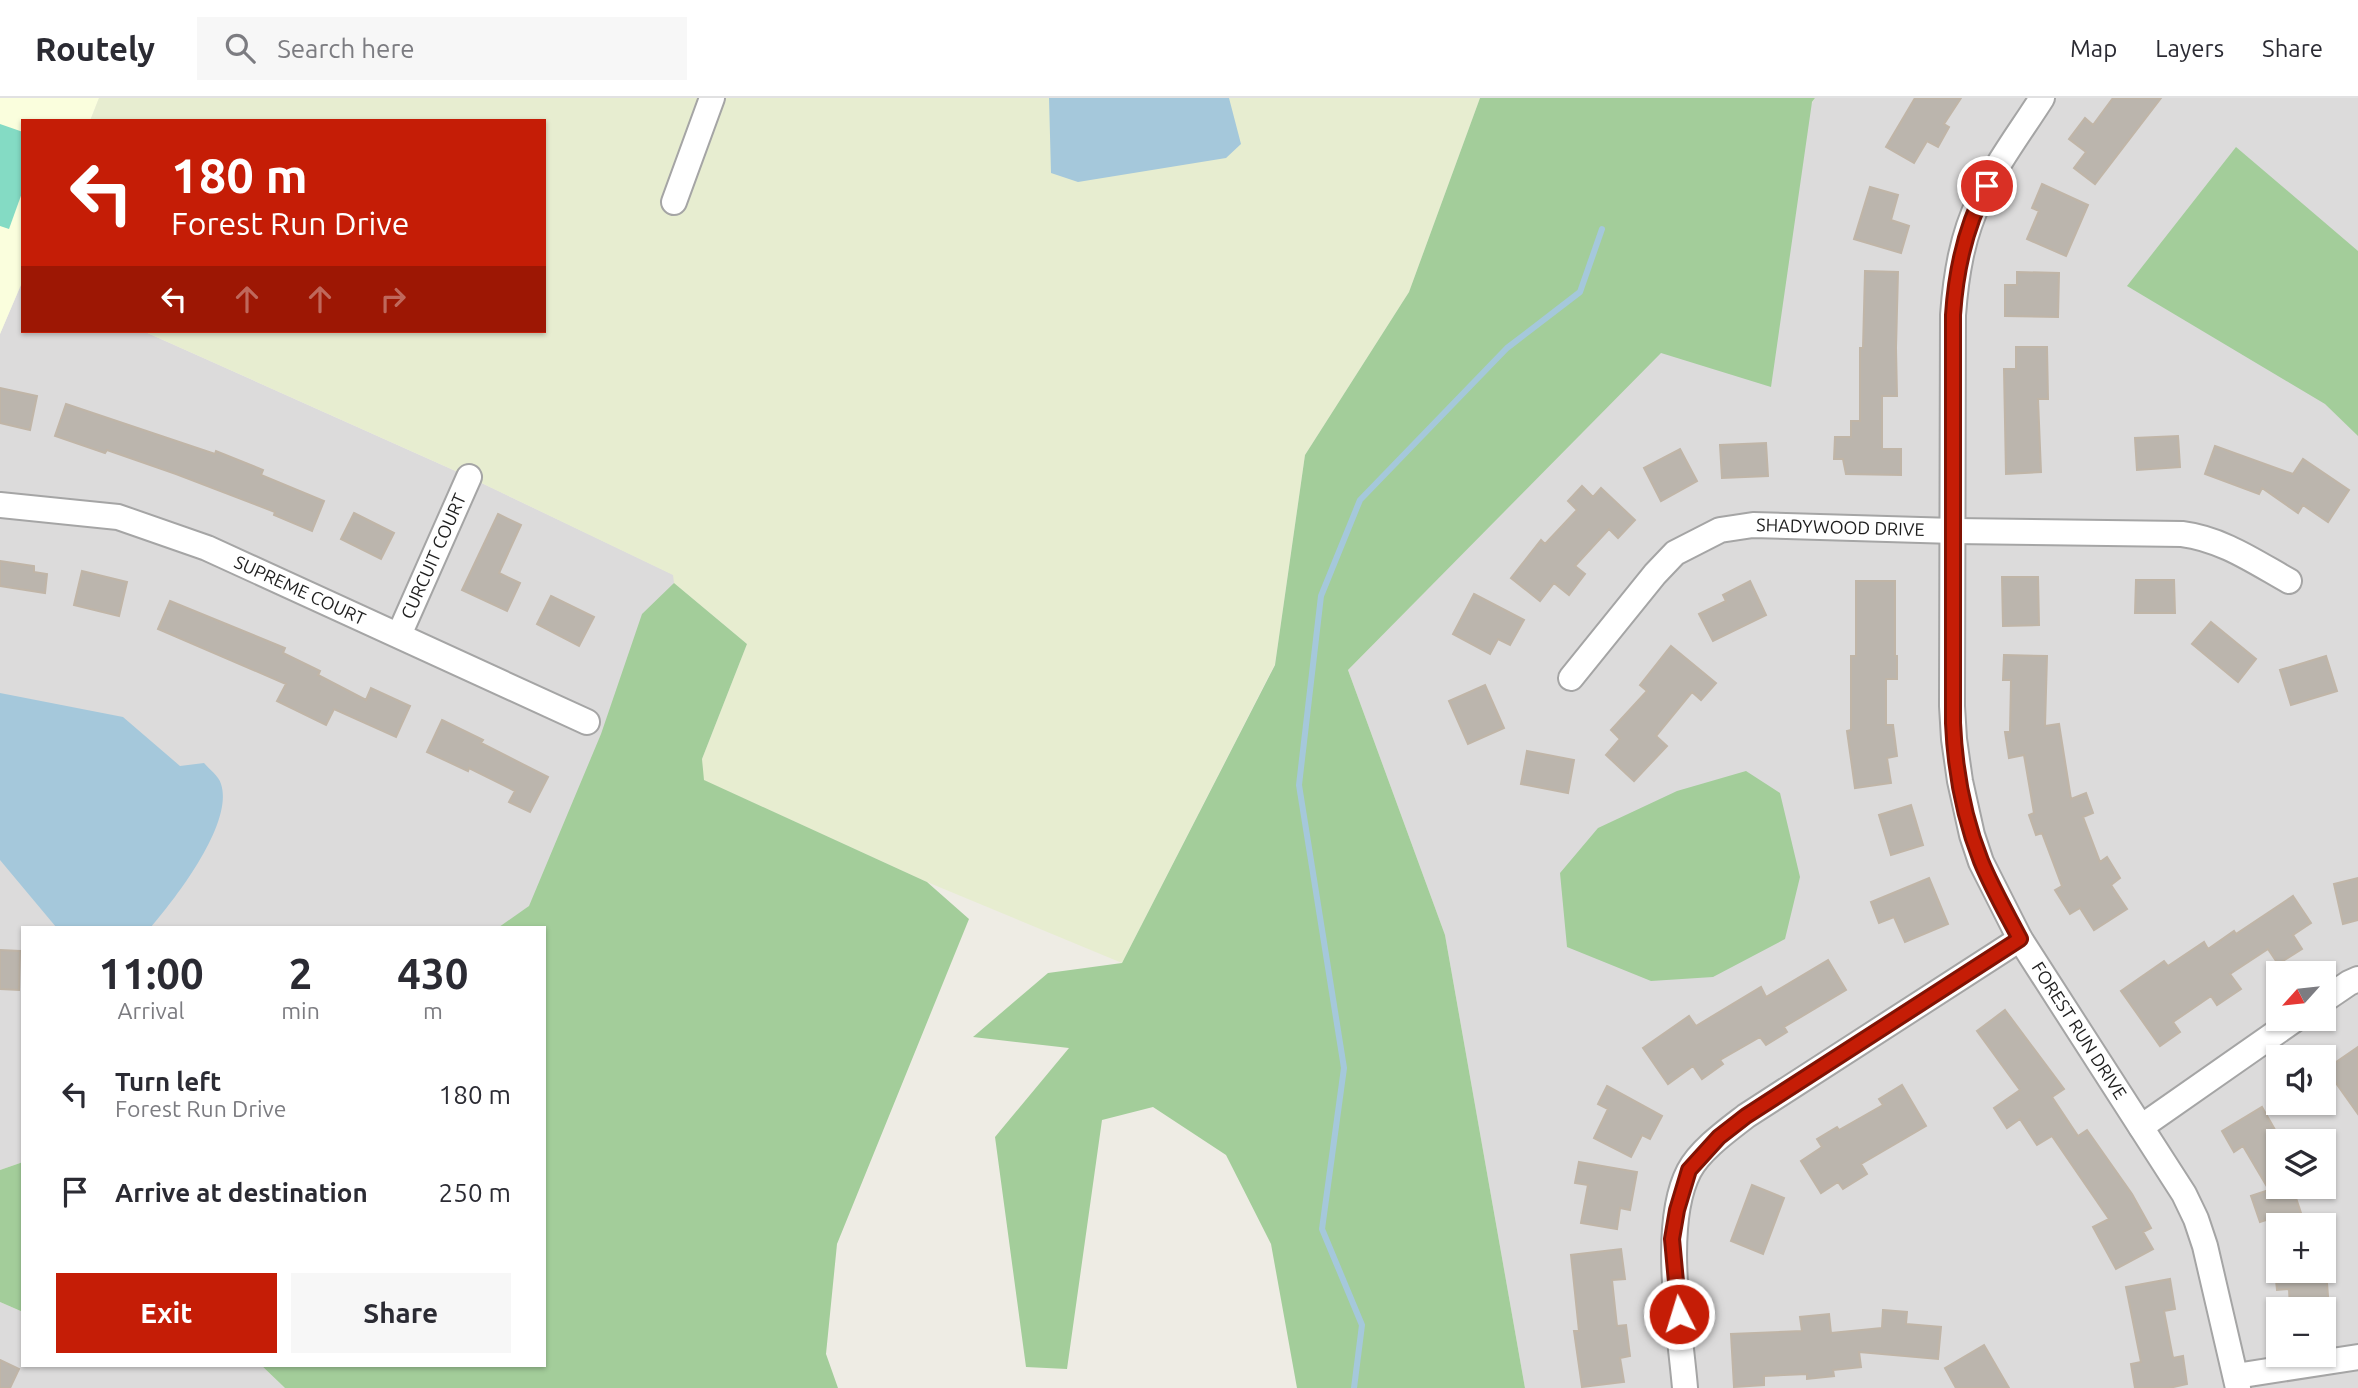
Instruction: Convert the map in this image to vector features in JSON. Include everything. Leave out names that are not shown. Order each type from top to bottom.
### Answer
[{"type":"street","points":[[674,202],[712,98]]},
{"type":"street","name":"FOREST RUN DRIVE","points":[[2042,98],[1979,200],[1964,241],[1957,272],[1953,315],[1952,706],[1959,781],[1981,862],[2020,939],[2184,1194],[2196,1219],[2205,1246],[2237,1382]]},
{"type":"street","name":"CURCUIT COURT","points":[[399,635],[469,477]]},
{"type":"street","name":"SUPREME COURT","points":[[0,505],[118,517],[146,525],[206,548],[587,722]]},
{"type":"street","name":"SHADYWOOD DRIVE","points":[[1571,678],[1675,553],[1720,530],[1753,525],[2182,534],[2204,537],[2290,581]]},
{"type":"street","points":[[1685,1388],[1672,1239],[1689,1170],[1719,1137],[1746,1116],[2020,939]]},
{"type":"street","points":[[2336,991],[2348,982],[2358,979]]},
{"type":"street","points":[[2141,1127],[2278,1031]]},
{"type":"street","points":[[2237,1382],[2358,1357]]},
{"type":"shaded area","points":[[0,98],[99,98],[91,119],[21,119],[21,285],[0,334]]},
{"type":"shaded area","points":[[99,98],[1480,98],[1409,292],[1305,455],[1275,664],[1122,963],[927,882],[703,780],[702,759],[747,644],[674,583],[673,575],[469,477],[147,333],[546,333],[546,119],[91,119]]},
{"type":"shaded area","points":[[1815,98],[2358,98],[2358,1388],[1525,1388],[1445,935],[1348,670],[1661,352]]},
{"type":"shaded area","points":[[21,285],[21,333],[147,333],[469,477],[674,575],[674,583],[529,907],[500,926],[21,926],[21,1163],[0,1170],[0,334]]},
{"type":"shaded area","points":[[0,1302],[21,1311],[21,1367],[263,1367],[285,1388],[0,1388]]},
{"type":"green space","points":[[1480,98],[1815,98],[1812,102],[1771,387],[1661,353],[1348,670],[1445,935],[1525,1388],[1297,1388],[1271,1244],[1226,1155],[1153,1107],[1102,1120],[1067,1369],[1026,1367],[995,1137],[1069,1048],[973,1037],[1048,973],[1122,963],[1275,665],[1305,455],[1409,292]]},
{"type":"green space","points":[[0,124],[21,131],[21,196],[9,229],[0,226]]},
{"type":"green space","points":[[2236,147],[2358,251],[2358,436],[2325,404],[2127,286]]},
{"type":"green space","points":[[674,583],[747,644],[702,759],[704,780],[927,882],[969,919],[837,1244],[826,1354],[838,1388],[285,1388],[263,1367],[546,1367],[546,926],[500,926],[529,906],[601,734],[642,614]]},
{"type":"green space","points":[[1746,771],[1780,793],[1800,877],[1785,939],[1713,977],[1651,981],[1567,947],[1560,873],[1598,828],[1677,791]]},
{"type":"green space","points":[[21,1163],[21,1311],[0,1302],[0,1170]]},
{"type":"water","points":[[1049,98],[1229,98],[1241,144],[1226,158],[1078,182],[1051,173]]},
{"type":"water","points":[[0,693],[123,717],[180,766],[204,763],[221,784],[223,800],[211,839],[188,879],[152,926],[55,926],[0,860]]},
{"type":"building","points":[[1915,98],[1961,98],[1944,124],[1949,127],[1938,147],[1927,141],[1914,163],[1886,147]]},
{"type":"building","points":[[2113,98],[2161,98],[2095,184],[2074,168],[2086,152],[2069,139],[2085,118],[2093,125]]},
{"type":"building","points":[[2042,184],[2088,205],[2066,256],[2027,239],[2039,211],[2032,208]]},
{"type":"building","points":[[1870,187],[1898,195],[1891,220],[1909,226],[1901,253],[1854,239]]},
{"type":"building","points":[[1865,271],[1898,272],[1897,396],[1882,396],[1882,449],[1901,449],[1901,475],[1846,474],[1843,459],[1834,459],[1835,437],[1851,437],[1851,421],[1860,421],[1860,348],[1863,348]]},
{"type":"building","points":[[2017,272],[2059,273],[2058,317],[2005,316],[2005,285],[2017,285]]},
{"type":"building","points":[[2016,347],[2047,347],[2048,399],[2038,399],[2041,472],[2006,474],[2004,369],[2016,369]]},
{"type":"building","points":[[0,388],[37,396],[30,430],[0,423]]},
{"type":"building","points":[[66,404],[215,454],[216,451],[263,470],[261,475],[324,501],[312,531],[274,515],[275,512],[176,474],[107,450],[105,453],[55,436]]},
{"type":"building","points":[[2178,436],[2180,467],[2137,470],[2135,438]]},
{"type":"building","points":[[1766,443],[1768,476],[1722,478],[1720,445]]},
{"type":"building","points":[[2215,446],[2293,474],[2303,459],[2349,490],[2328,522],[2303,505],[2298,513],[2262,488],[2259,494],[2205,474]]},
{"type":"building","points":[[1680,449],[1697,481],[1661,501],[1644,468]]},
{"type":"building","points":[[1582,486],[1593,497],[1601,488],[1635,520],[1618,538],[1609,529],[1575,566],[1585,574],[1569,595],[1554,583],[1540,601],[1511,578],[1541,540],[1545,544],[1577,510],[1568,501]]},
{"type":"building","points":[[354,513],[394,533],[381,559],[341,539]]},
{"type":"building","points":[[498,514],[521,525],[499,573],[520,583],[507,611],[462,590]]},
{"type":"building","points":[[0,561],[34,566],[34,572],[47,574],[45,593],[0,586]]},
{"type":"building","points":[[82,571],[127,582],[119,616],[74,605]]},
{"type":"building","points":[[2002,577],[2038,577],[2039,625],[2003,626]]},
{"type":"building","points":[[2136,580],[2174,580],[2175,613],[2135,613]]},
{"type":"building","points":[[1750,581],[1766,615],[1713,641],[1699,614],[1726,601],[1723,595]]},
{"type":"building","points":[[1856,581],[1895,581],[1897,679],[1886,679],[1886,725],[1893,725],[1897,756],[1887,758],[1891,783],[1855,788],[1847,731],[1851,730],[1851,656],[1856,656]]},
{"type":"building","points":[[1474,594],[1524,620],[1510,645],[1498,639],[1490,654],[1453,634]]},
{"type":"building","points":[[551,596],[594,617],[579,646],[537,624]]},
{"type":"building","points":[[170,601],[285,648],[283,653],[320,671],[318,675],[366,700],[371,688],[410,706],[396,737],[334,709],[326,725],[277,701],[286,684],[158,629]]},
{"type":"building","points":[[2211,622],[2256,659],[2238,682],[2192,644]]},
{"type":"building","points":[[1671,646],[1716,683],[1701,700],[1692,692],[1656,736],[1667,746],[1634,781],[1606,755],[1620,739],[1611,730],[1647,691],[1640,685]]},
{"type":"building","points":[[2004,655],[2047,656],[2045,726],[2059,724],[2071,799],[2086,793],[2093,813],[2083,817],[2100,862],[2107,857],[2120,878],[2111,885],[2127,909],[2094,930],[2080,908],[2070,914],[2055,890],[2062,886],[2042,833],[2036,835],[2029,815],[2034,813],[2024,755],[2009,758],[2005,732],[2010,732],[2011,680],[2003,680]]},
{"type":"building","points":[[2326,656],[2337,691],[2291,705],[2280,670]]},
{"type":"building","points":[[1485,685],[1504,728],[1468,744],[1449,701]]},
{"type":"building","points":[[442,720],[548,777],[530,812],[509,802],[515,791],[469,768],[468,771],[427,752]]},
{"type":"building","points":[[1527,751],[1574,760],[1568,793],[1521,784]]},
{"type":"building","points":[[1911,805],[1923,845],[1891,855],[1879,815]]},
{"type":"building","points":[[1929,878],[1948,924],[1905,942],[1894,917],[1879,923],[1871,902]]},
{"type":"building","points":[[2358,878],[2358,920],[2343,924],[2334,884]]},
{"type":"building","points":[[2293,896],[2311,923],[2293,935],[2302,949],[2283,961],[2276,961],[2268,949],[2230,974],[2241,989],[2217,1005],[2211,996],[2173,1022],[2180,1032],[2160,1046],[2121,991],[2164,961],[2168,966],[2204,942],[2208,949],[2234,931],[2236,934]]},
{"type":"building","points":[[0,950],[20,951],[19,990],[0,989]]},
{"type":"building","points":[[1828,960],[1846,990],[1784,1027],[1787,1032],[1766,1045],[1760,1037],[1720,1060],[1723,1064],[1702,1079],[1693,1066],[1668,1084],[1643,1048],[1689,1016],[1696,1026],[1761,987],[1766,997]]},
{"type":"building","points":[[2005,1010],[2064,1089],[2052,1097],[2078,1136],[2087,1130],[2132,1194],[2151,1228],[2143,1232],[2153,1249],[2116,1269],[2093,1227],[2109,1219],[2052,1136],[2037,1145],[2020,1119],[2007,1128],[1994,1108],[2020,1090],[1977,1031]]},
{"type":"building","points":[[2358,1047],[2358,1114],[2336,1083],[2336,1062]]},
{"type":"building","points":[[1902,1085],[1926,1126],[1861,1164],[1867,1174],[1843,1189],[1838,1182],[1821,1193],[1801,1161],[1822,1147],[1817,1139],[1883,1105],[1879,1099]]},
{"type":"building","points":[[1607,1086],[1662,1116],[1650,1139],[1642,1135],[1631,1157],[1594,1138],[1608,1109],[1598,1104]]},
{"type":"building","points":[[2262,1107],[2275,1129],[2266,1129],[2266,1185],[2243,1146],[2234,1152],[2222,1131]]},
{"type":"building","points":[[1579,1162],[1637,1172],[1630,1210],[1620,1208],[1617,1229],[1581,1223],[1588,1185],[1575,1183]]},
{"type":"building","points":[[1752,1185],[1784,1198],[1763,1254],[1731,1241]]},
{"type":"building","points":[[2266,1191],[2266,1199],[2296,1199],[2301,1213],[2266,1213],[2266,1220],[2260,1222],[2251,1196]]},
{"type":"building","points":[[1621,1249],[1625,1279],[1612,1280],[1617,1326],[1626,1325],[1630,1356],[1620,1358],[1624,1382],[1582,1387],[1574,1331],[1579,1331],[1571,1255]]},
{"type":"building","points":[[2170,1279],[2175,1309],[2164,1311],[2173,1358],[2183,1356],[2187,1384],[2169,1388],[2135,1388],[2131,1364],[2141,1362],[2126,1287]]},
{"type":"building","points":[[2276,1283],[2327,1283],[2328,1297],[2289,1297],[2289,1289],[2277,1290]]},
{"type":"building","points":[[1883,1310],[1907,1312],[1906,1324],[1941,1327],[1938,1359],[1859,1352],[1861,1367],[1833,1370],[1834,1376],[1807,1379],[1807,1374],[1764,1376],[1764,1385],[1734,1387],[1731,1334],[1802,1331],[1800,1317],[1829,1314],[1831,1333],[1882,1328]]},
{"type":"building","points":[[1984,1345],[2009,1388],[1956,1388],[1945,1368]]},
{"type":"building","points":[[0,1360],[19,1369],[10,1388],[0,1388]]},
{"type":"waterway","points":[[1354,1388],[1362,1325],[1322,1229],[1344,1068],[1299,785],[1321,596],[1360,500],[1507,348],[1580,292],[1602,229]]},
{"type":"route","points":[[1679,1314],[1672,1239],[1689,1170],[1703,1154],[1719,1137],[1746,1116],[2020,939],[1981,862],[1972,835],[1959,781],[1952,706],[1955,283],[1964,241],[1987,186]]}]
